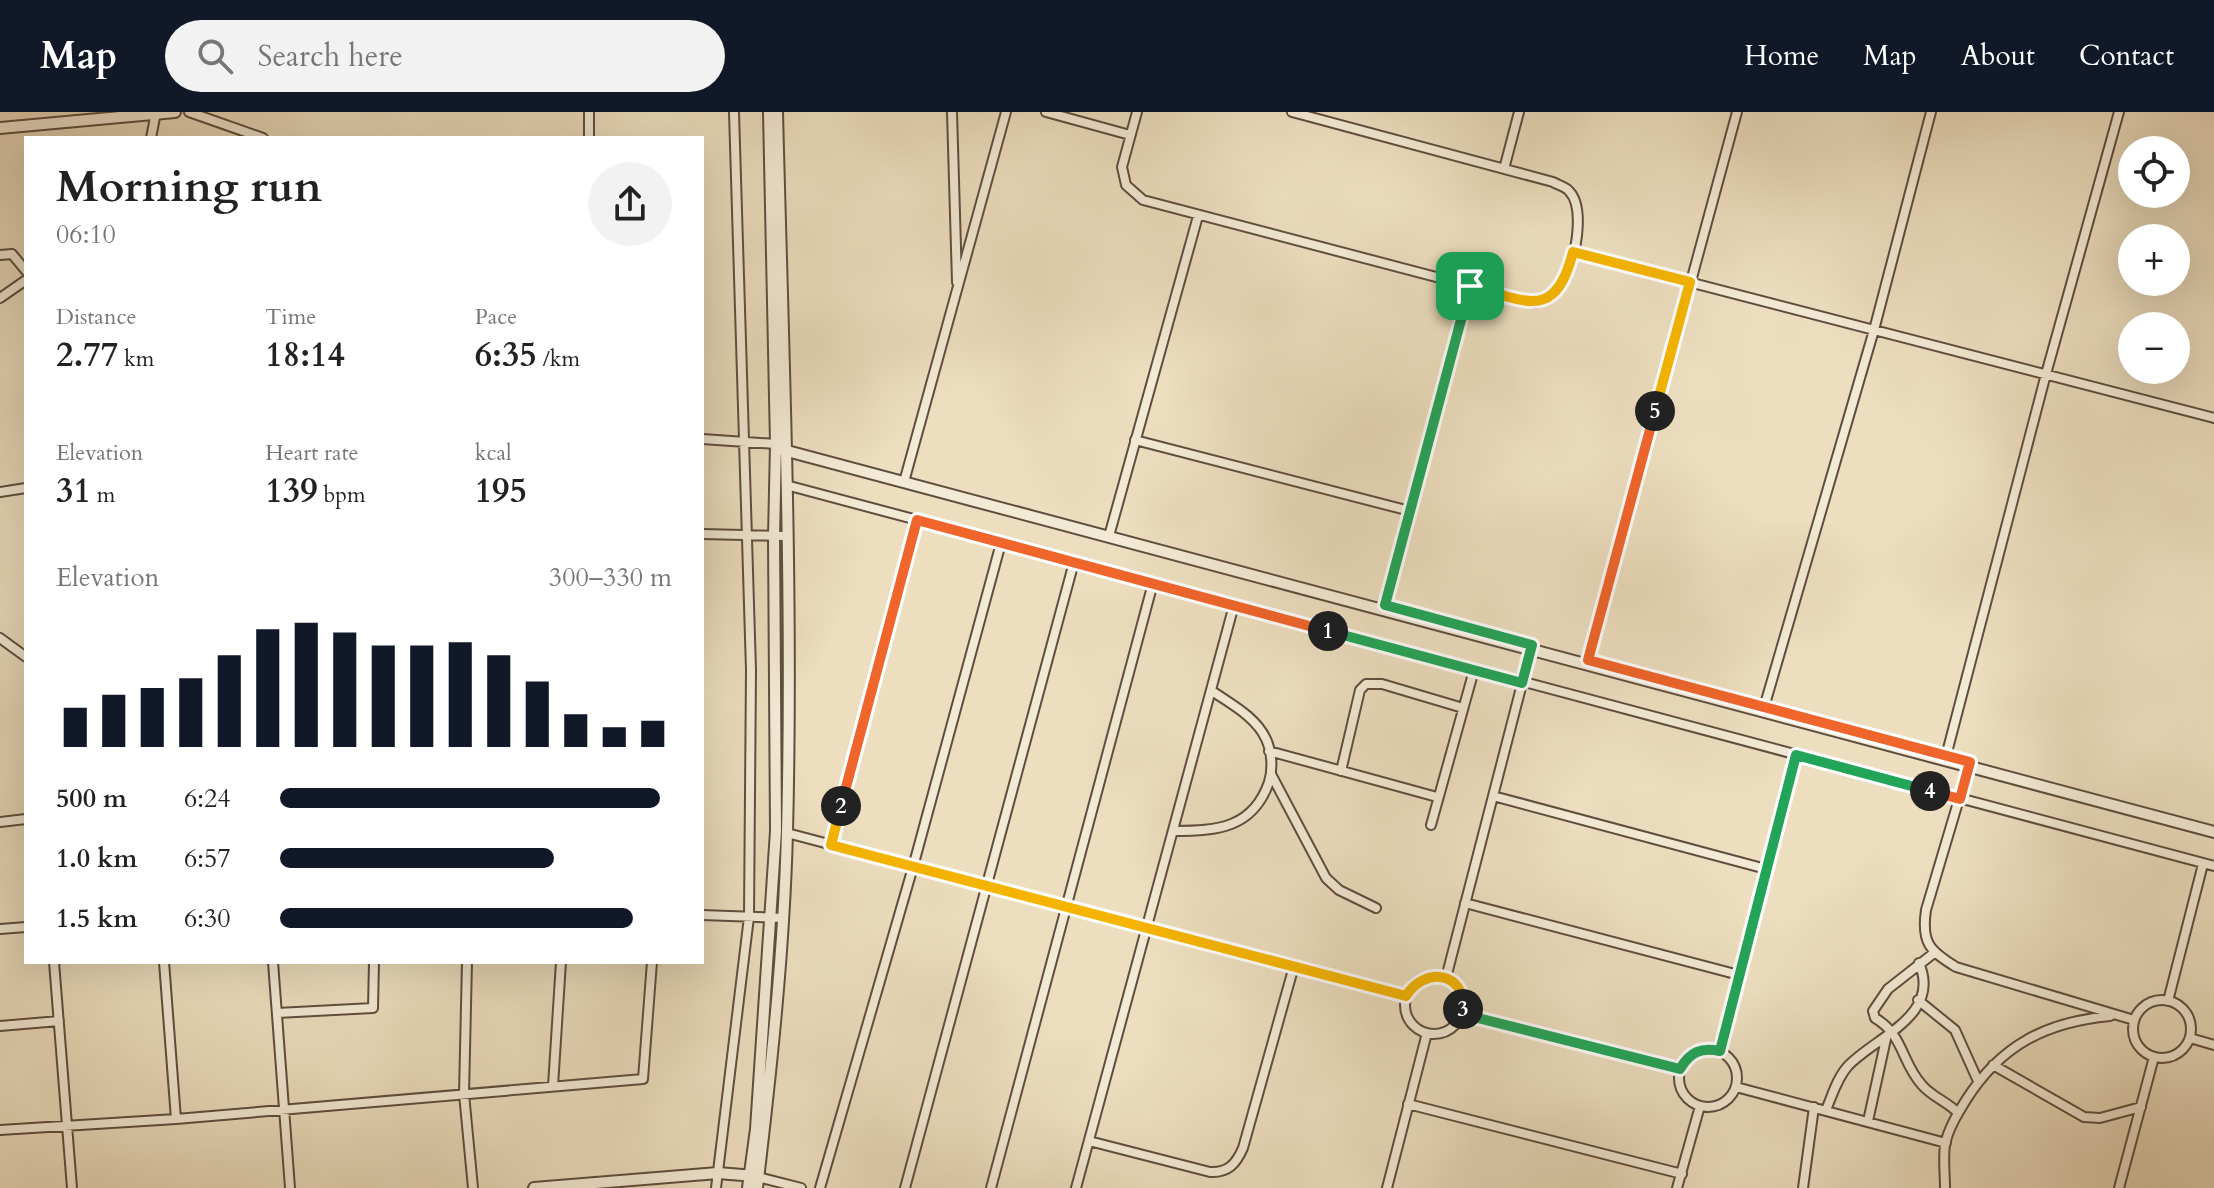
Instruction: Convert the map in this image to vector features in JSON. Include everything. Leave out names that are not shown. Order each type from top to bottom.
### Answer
[{"type":"street","points":[[0,128],[175,112]]},
{"type":"street","points":[[189,112],[257,136]]},
{"type":"street","points":[[589,112],[589,136]]},
{"type":"street","points":[[716,1188],[749,917],[751,670],[734,112]]},
{"type":"street","points":[[748,1188],[755,1180],[783,918],[787,833],[786,485],[778,447],[769,112]]},
{"type":"street","points":[[755,1180],[776,831],[774,537],[778,447],[777,112]]},
{"type":"street","points":[[952,112],[957,291]]},
{"type":"street","points":[[905,480],[1006,112]]},
{"type":"street","points":[[1046,112],[1130,135]]},
{"type":"street","points":[[1137,112],[1122,167],[1126,185],[1143,200],[1535,303],[1551,297],[1565,280],[1579,226],[1576,205],[1569,191],[1553,182],[1292,112]]},
{"type":"street","points":[[1504,169],[1519,112]]},
{"type":"street","points":[[1587,662],[1737,112]]},
{"type":"street","points":[[1764,709],[1874,330],[1931,112]]},
{"type":"street","points":[[1946,758],[2046,374],[2119,112]]},
{"type":"street","points":[[151,136],[155,113]]},
{"type":"street","points":[[1110,534],[1198,216]]},
{"type":"street","points":[[1573,252],[2214,418]]},
{"type":"street","points":[[0,255],[12,254],[24,269]]},
{"type":"street","points":[[0,298],[24,281]]},
{"type":"street","points":[[1385,607],[1470,286]]},
{"type":"street","points":[[704,439],[778,447],[2214,829]]},
{"type":"street","points":[[1135,440],[1410,511]]},
{"type":"street","points":[[786,485],[2214,866]]},
{"type":"street","points":[[0,492],[24,488]]},
{"type":"street","points":[[831,845],[917,520]]},
{"type":"street","points":[[704,534],[787,536]]},
{"type":"street","points":[[820,1188],[913,867],[1001,543]]},
{"type":"street","points":[[905,1188],[1074,562]]},
{"type":"street","points":[[991,1188],[1153,583]]},
{"type":"street","points":[[1076,1188],[1234,605]]},
{"type":"street","points":[[0,638],[24,656]]},
{"type":"street","points":[[1446,978],[1532,647]]},
{"type":"street","points":[[1431,825],[1474,670]]},
{"type":"street","points":[[1341,771],[1360,690],[1366,684],[1382,684],[1463,708]]},
{"type":"street","points":[[1212,691],[1248,715],[1266,739],[1271,774],[1326,878],[1339,890],[1376,908]]},
{"type":"street","points":[[1269,751],[1437,797]]},
{"type":"street","points":[[1720,1051],[1796,755]]},
{"type":"street","points":[[1969,764],[1926,910],[1925,936],[1934,953],[1956,967],[2134,1020]]},
{"type":"street","points":[[1174,831],[1210,831],[1243,819],[1262,800],[1271,774]]},
{"type":"street","points":[[1493,796],[1766,869]]},
{"type":"street","points":[[0,822],[24,819]]},
{"type":"street","points":[[787,833],[1406,996]]},
{"type":"street","points":[[2168,1001],[2203,864]]},
{"type":"street","points":[[1465,903],[1739,975]]},
{"type":"street","points":[[704,915],[783,918]]},
{"type":"street","points":[[0,929],[24,927]]},
{"type":"street","points":[[1868,1121],[1890,1036],[1890,1026],[1875,1018],[1873,1007],[1888,989],[1934,953]]},
{"type":"street","points":[[1826,1110],[1844,1070],[1890,1036],[1912,1014],[1924,980],[1919,963]]},
{"type":"street","points":[[54,964],[72,1188]]},
{"type":"street","points":[[164,964],[176,1119]]},
{"type":"street","points":[[273,964],[290,1188]]},
{"type":"street","points":[[277,1013],[373,1008],[374,964]]},
{"type":"street","points":[[467,964],[464,1094],[473,1188]]},
{"type":"street","points":[[553,1086],[561,964]]},
{"type":"street","points":[[0,1130],[176,1119],[643,1079],[652,964]]},
{"type":"street","points":[[1089,1141],[1210,1172],[1230,1168],[1243,1148],[1294,966]]},
{"type":"street","points":[[1433,975],[1446,978],[1461,992],[1464,1004],[1462,1014],[1456,1025],[1446,1032],[1427,1033],[1414,1027],[1407,1017],[1406,996],[1412,985],[1422,978],[1433,975]]},
{"type":"street","points":[[1918,1000],[1955,1030],[1978,1081]]},
{"type":"street","points":[[2168,1001],[2182,1008],[2188,1016],[2190,1038],[2184,1049],[2174,1056],[2163,1059],[2154,1057],[2142,1051],[2135,1041],[2132,1031],[2134,1020],[2140,1009],[2150,1002],[2168,1001]]},
{"type":"street","points":[[1462,1014],[1680,1069]]},
{"type":"street","points":[[1945,1188],[1946,1143],[1958,1113],[1978,1081],[1993,1065],[2034,1035],[2063,1023],[2117,1015]]},
{"type":"street","points":[[0,1026],[59,1021]]},
{"type":"street","points":[[1387,1188],[1427,1033]]},
{"type":"street","points":[[1890,1036],[1923,1086],[1958,1113]]},
{"type":"street","points":[[2190,1038],[2214,1045]]},
{"type":"street","points":[[1696,1051],[1720,1051],[1734,1065],[1738,1077],[1736,1087],[1730,1098],[1720,1105],[1709,1108],[1700,1106],[1688,1100],[1681,1090],[1680,1069],[1686,1058],[1696,1051]]},
{"type":"street","points":[[2119,1188],[2154,1057]]},
{"type":"street","points":[[1993,1065],[2084,1117],[2100,1118],[2141,1107]]},
{"type":"street","points":[[1736,1087],[1946,1143]]},
{"type":"street","points":[[1408,1104],[1682,1174]]},
{"type":"street","points":[[1677,1188],[1700,1106]]},
{"type":"street","points":[[1803,1188],[1814,1107]]},
{"type":"street","points":[[534,1188],[718,1173],[801,1188]]},
{"type":"route","points":[[1573,252],[1690,282],[1588,660],[1970,762],[1960,799],[1796,755],[1720,1051],[1696,1051],[1686,1058],[1680,1069],[1462,1014],[1464,1004],[1461,992],[1446,978],[1433,975],[1422,978],[1412,985],[1406,996],[831,845],[917,520],[1522,683],[1532,645],[1385,605],[1470,286],[1535,303],[1551,297],[1565,280],[1573,252]]}]
